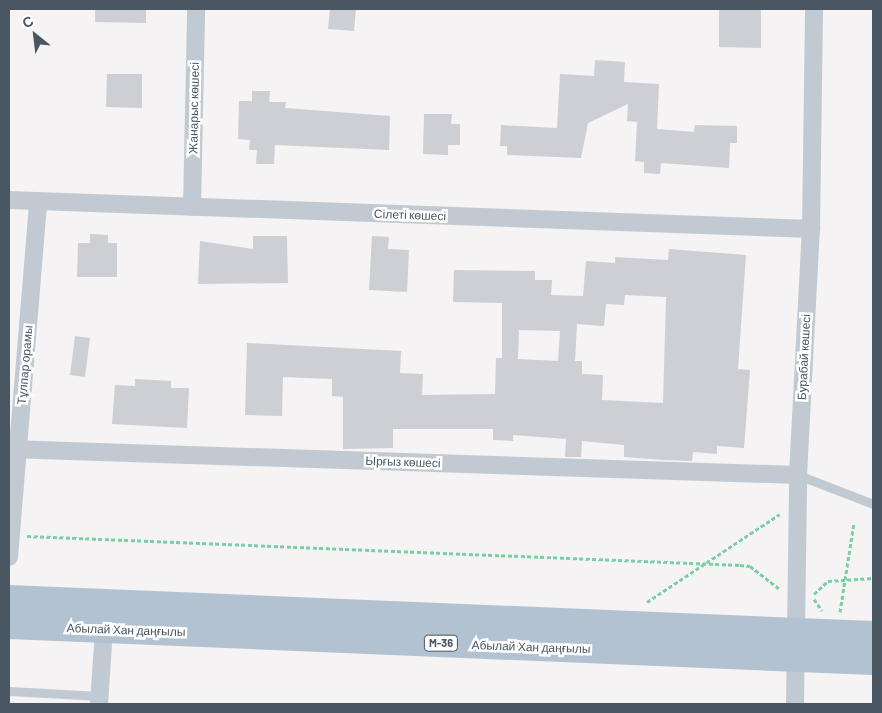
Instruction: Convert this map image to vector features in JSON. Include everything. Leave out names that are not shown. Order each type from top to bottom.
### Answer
[{"type":"main road","name":"Абылай Хан даңғылы","points":[[9,599],[797,645],[873,661]]},
{"type":"main road","name":"Абылай Хан даңғылы","points":[[9,625],[104,629],[797,645],[873,635]]},
{"type":"street","name":"Жанарыс көшесі","points":[[192,207],[196,9]]},
{"type":"street","name":"Бурабай көшесі","points":[[795,704],[798,475],[811,230],[814,9]]},
{"type":"street","name":"Сілеті көшесі","points":[[9,200],[38,203],[811,230]]},
{"type":"street","name":"Тұлпар орамы","points":[[9,557],[13,449],[38,203]]},
{"type":"street","name":"Ырғыз көшесі","points":[[13,449],[798,475]]},
{"type":"street","points":[[100,700],[104,629]]},
{"type":"lane","points":[[798,475],[873,504]]},
{"type":"lane","points":[[9,691],[100,700]]},
{"type":"path","points":[[656,606],[647,602],[787,510],[787,519]]},
{"type":"path","points":[[839,616],[854,523]]},
{"type":"path","points":[[11,535],[750,566],[785,594],[786,586]]},
{"type":"path","points":[[813,595],[828,581],[845,577],[873,578]]},
{"type":"building","points":[[95,9],[146,9],[146,23],[95,22]]},
{"type":"building","points":[[330,9],[356,9],[354,31],[328,29]]},
{"type":"building","points":[[719,9],[761,9],[761,48],[719,47]]},
{"type":"building","points":[[595,60],[625,62],[624,82],[659,84],[657,129],[694,132],[695,125],[737,126],[737,143],[730,143],[729,168],[661,163],[660,174],[644,173],[644,162],[635,161],[637,122],[627,121],[628,104],[588,123],[581,158],[507,155],[507,146],[500,146],[501,125],[557,128],[560,74],[594,76]]},
{"type":"building","points":[[107,74],[142,74],[142,108],[106,107]]},
{"type":"building","points":[[252,91],[270,91],[269,102],[286,102],[285,108],[390,116],[389,150],[275,145],[274,164],[256,164],[257,150],[249,150],[250,140],[238,139],[239,101],[252,101]]},
{"type":"building","points":[[424,114],[452,114],[451,124],[460,124],[460,145],[448,145],[448,155],[423,154]]},
{"type":"building","points":[[90,234],[108,235],[108,243],[117,243],[117,277],[77,277],[78,243],[90,243]]},
{"type":"building","points":[[253,236],[287,236],[288,283],[198,284],[200,241],[253,249]]},
{"type":"building","points":[[372,236],[389,237],[388,249],[409,250],[407,292],[369,290]]},
{"type":"building","points":[[669,249],[746,255],[738,369],[750,370],[744,448],[717,446],[717,454],[693,452],[692,461],[664,460],[624,457],[624,445],[582,441],[581,457],[565,457],[566,439],[513,435],[513,441],[493,440],[493,429],[393,429],[393,448],[343,449],[343,397],[332,396],[332,379],[283,377],[282,416],[245,415],[247,343],[401,351],[400,373],[423,374],[422,395],[495,394],[496,358],[502,358],[502,303],[453,302],[454,270],[535,271],[535,280],[552,280],[551,295],[583,296],[586,261],[615,263],[615,257],[668,260]],"holes":[[[625,295],[666,297],[663,403],[602,400],[603,375],[582,374],[582,361],[575,361],[577,324],[604,326],[606,304],[624,305]],[[519,330],[560,331],[558,361],[518,359]]]},
{"type":"building","points":[[75,336],[90,338],[85,377],[70,375]]},
{"type":"building","points":[[135,379],[171,381],[171,388],[189,388],[187,428],[112,424],[115,385],[135,386]]}]
